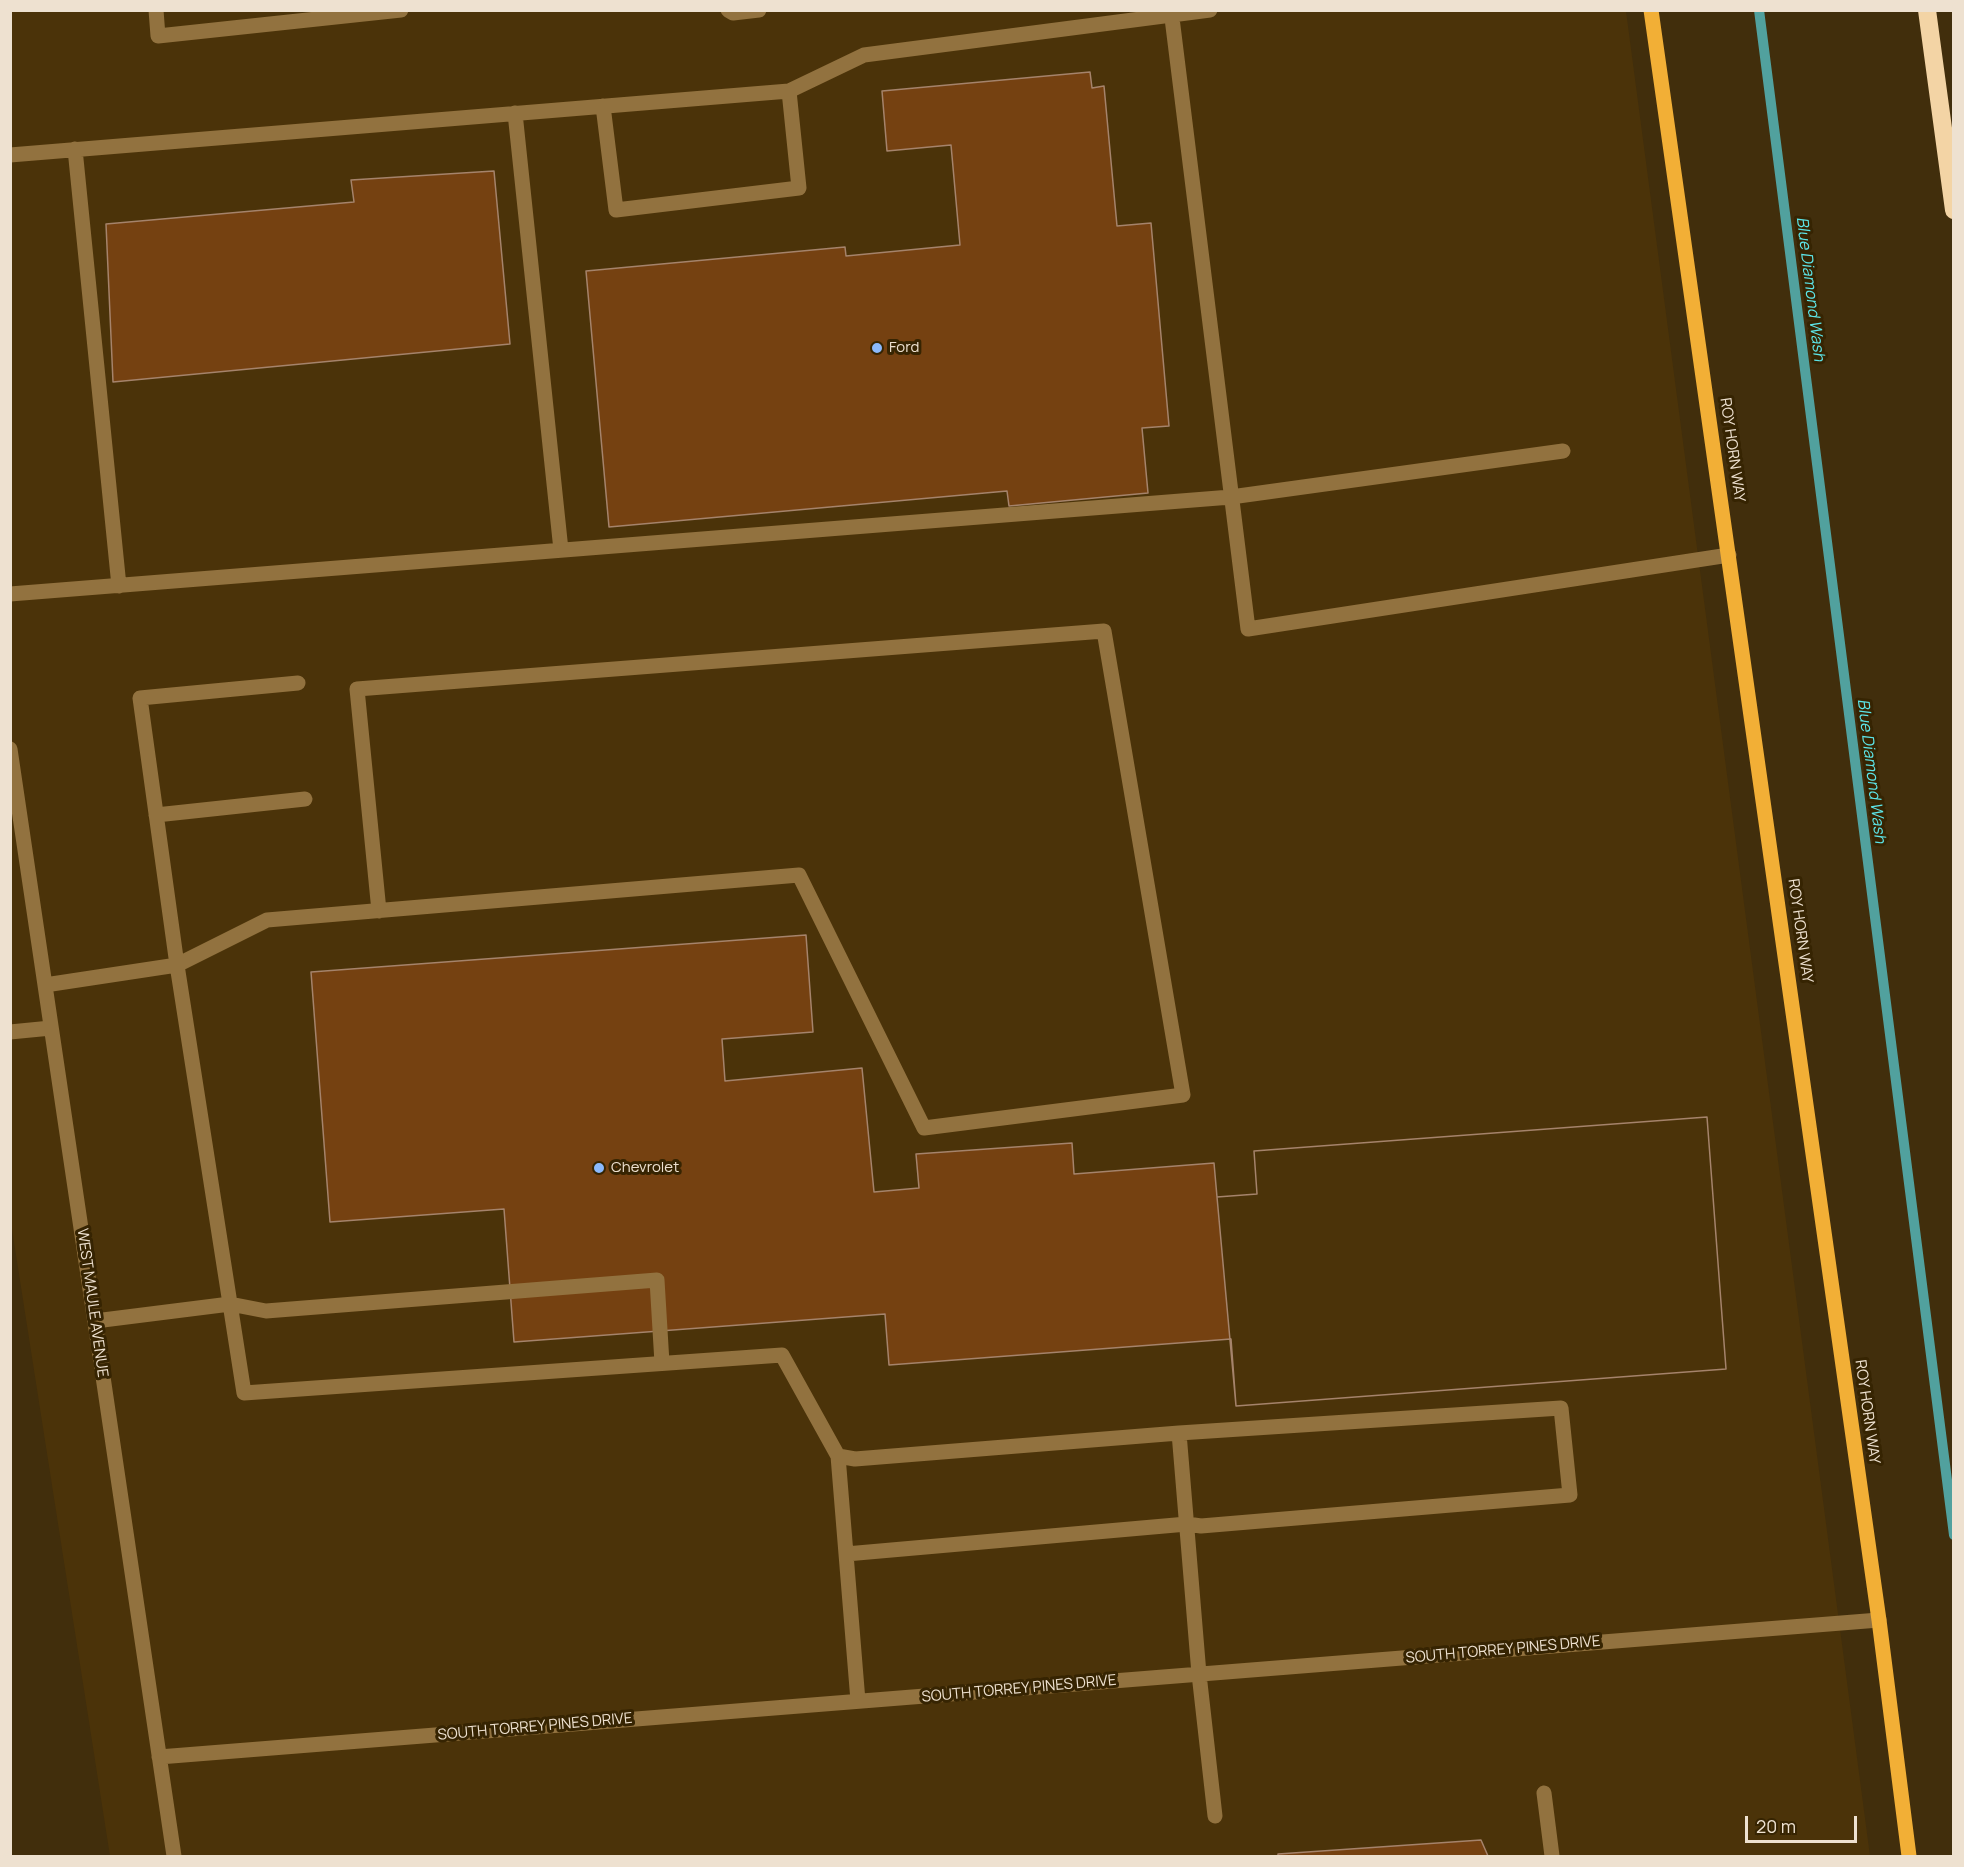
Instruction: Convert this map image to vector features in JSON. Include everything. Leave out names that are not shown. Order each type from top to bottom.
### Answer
[{"type":"highway","points":[[1927,10],[1953,210]]},
{"type":"main road","name":"ROY HORN WAY","points":[[1652,10],[1879,1620],[1910,1857]]},
{"type":"street","points":[[156,10],[158,36],[401,10]]},
{"type":"street","points":[[728,10],[733,13],[759,10]]},
{"type":"street","points":[[10,154],[789,91],[864,55],[1172,13],[1210,10]]},
{"type":"street","points":[[1172,13],[1248,629],[1729,555]]},
{"type":"street","points":[[603,106],[615,210],[799,188],[789,91]]},
{"type":"street","points":[[515,113],[561,550]]},
{"type":"street","points":[[75,149],[119,586]]},
{"type":"street","points":[[10,594],[1231,497],[1563,451]]},
{"type":"street","points":[[45,985],[177,965],[267,920],[379,911],[799,875],[924,1128],[1183,1095],[1104,631],[357,689],[379,911]]},
{"type":"street","points":[[298,683],[140,698],[177,965],[244,1393],[782,1355],[838,1456],[858,1701]]},
{"type":"street","name":"WEST MAULE AVENUE","points":[[10,749],[174,1857]]},
{"type":"street","points":[[156,815],[305,800]]},
{"type":"street","points":[[10,1032],[51,1028]]},
{"type":"street","points":[[95,1321],[230,1304],[266,1311],[657,1280],[662,1363]]},
{"type":"street","points":[[838,1456],[855,1459],[1179,1433],[1561,1408],[1570,1495],[1201,1526],[1187,1524],[846,1554]]},
{"type":"street","points":[[1179,1433],[1199,1674],[1215,1816]]},
{"type":"street","name":"SOUTH TORREY PINES DRIVE","points":[[159,1757],[1879,1620]]},
{"type":"street","points":[[1544,1793],[1552,1857]]},
{"type":"shaded area","points":[[10,11],[1626,11],[1870,1856],[110,1856],[11,1223]]},
{"type":"building","name":"Ford","points":[[1090,72],[1092,88],[1104,86],[1117,226],[1151,223],[1169,426],[1142,428],[1148,493],[1009,506],[1007,491],[609,527],[586,271],[845,247],[846,256],[960,245],[951,145],[887,151],[882,91]]},
{"type":"building","points":[[494,171],[510,344],[113,382],[106,224],[354,202],[351,180]]},
{"type":"building","name":"Chevrolet","points":[[806,935],[813,1032],[722,1039],[725,1081],[862,1068],[874,1192],[919,1188],[916,1154],[1072,1143],[1074,1174],[1214,1163],[1217,1197],[1257,1194],[1254,1151],[1707,1117],[1726,1369],[1236,1406],[1231,1339],[889,1365],[885,1314],[514,1342],[504,1209],[330,1222],[311,972]]},
{"type":"building","points":[[1707,1117],[1726,1369],[1236,1406],[1217,1197],[1257,1194],[1254,1151]]},
{"type":"building","points":[[1481,1840],[1488,1856],[1278,1856],[1278,1854]]},
{"type":"waterway","name":"Blue Diamond Wash","points":[[1759,10],[1954,1535]]},
{"type":"place","name":"Ford","points":[[877,348]]},
{"type":"place","name":"Chevrolet","points":[[599,1168]]}]
